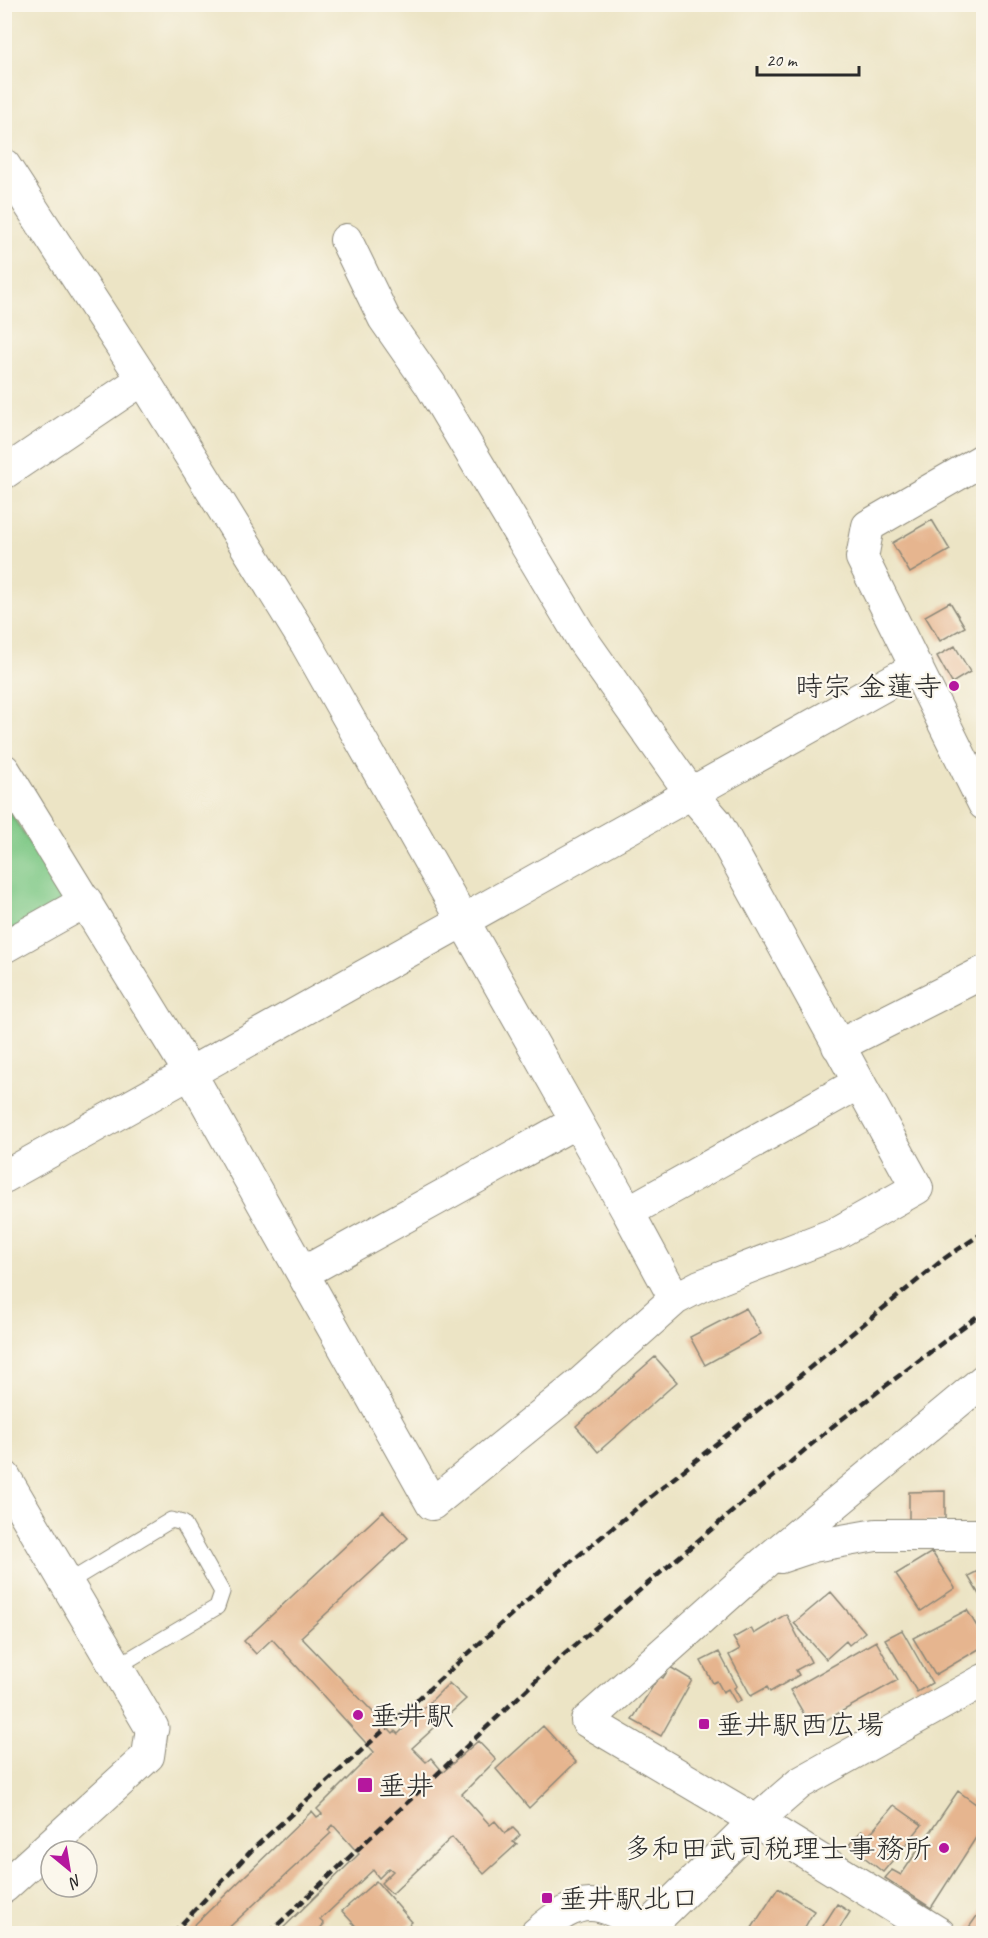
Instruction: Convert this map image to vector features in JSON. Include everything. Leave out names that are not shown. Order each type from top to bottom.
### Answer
[{"type":"main road","points":[[4,1477],[152,1728]]},
{"type":"main road","points":[[645,1932],[756,1821],[939,1934]]},
{"type":"street","points":[[4,165],[144,379],[306,643],[675,1299]]},
{"type":"street","points":[[4,770],[190,1073],[432,1504],[581,1383],[675,1299],[700,1286],[837,1233],[917,1188],[857,1084],[716,822],[690,792],[584,642],[430,384],[384,318],[346,240]]},
{"type":"street","points":[[4,473],[144,379]]},
{"type":"street","points":[[984,459],[868,526],[862,558],[984,804]]},
{"type":"street","points":[[4,1177],[917,667]]},
{"type":"street","points":[[4,947],[86,901]]},
{"type":"street","points":[[838,1046],[984,972]]},
{"type":"street","points":[[628,1212],[857,1084]]},
{"type":"street","points":[[303,1272],[576,1122]]},
{"type":"street","points":[[984,1380],[765,1562],[587,1721],[756,1821],[800,1783],[984,1680]]},
{"type":"street","points":[[765,1562],[813,1546],[876,1535],[984,1535]]},
{"type":"street","points":[[4,1887],[148,1756],[152,1728]]},
{"type":"street","points":[[536,1934],[555,1917],[584,1903],[616,1909],[645,1932]]},
{"type":"lane","points":[[67,1583],[171,1520],[183,1524],[222,1592],[217,1607],[117,1667]]},
{"type":"green space","points":[[4,802],[67,902],[4,942]]},
{"type":"building","points":[[932,520],[950,550],[910,573],[892,543]]},
{"type":"building","points":[[950,602],[965,627],[940,641],[925,616]]},
{"type":"building","points":[[955,646],[970,672],[952,683],[937,656]]},
{"type":"building","points":[[746,1308],[761,1334],[705,1365],[690,1337]]},
{"type":"building","points":[[655,1357],[677,1382],[598,1452],[576,1426]]},
{"type":"building","points":[[945,1491],[945,1521],[909,1523],[909,1492]]},
{"type":"building","name":"垂井駅","points":[[383,1511],[408,1538],[301,1637],[393,1733],[395,1731],[398,1734],[449,1683],[466,1699],[412,1748],[426,1762],[431,1758],[443,1772],[478,1741],[496,1760],[462,1794],[490,1825],[495,1821],[505,1833],[513,1828],[520,1835],[513,1842],[517,1844],[484,1874],[452,1837],[392,1894],[381,1883],[393,1871],[389,1868],[379,1878],[373,1870],[320,1920],[324,1924],[315,1934],[277,1934],[359,1854],[333,1825],[328,1830],[331,1833],[222,1934],[185,1934],[312,1811],[317,1817],[322,1814],[317,1809],[374,1752],[272,1639],[256,1654],[244,1641]]},
{"type":"building","points":[[932,1552],[955,1588],[921,1611],[896,1574]]},
{"type":"building","points":[[984,1568],[984,1603],[968,1576]]},
{"type":"building","points":[[831,1592],[865,1632],[849,1645],[846,1641],[826,1659],[794,1623]]},
{"type":"building","points":[[967,1610],[984,1638],[984,1646],[935,1675],[913,1638]]},
{"type":"building","points":[[786,1614],[811,1662],[796,1670],[799,1675],[770,1692],[767,1687],[751,1696],[729,1655],[740,1649],[733,1638],[751,1628],[754,1634]]},
{"type":"building","points":[[902,1630],[932,1683],[917,1692],[885,1639]]},
{"type":"building","points":[[876,1641],[898,1680],[812,1728],[790,1690]]},
{"type":"building","points":[[719,1652],[737,1686],[734,1688],[741,1700],[736,1703],[728,1689],[723,1692],[717,1681],[713,1683],[701,1661]]},
{"type":"building","points":[[670,1667],[692,1680],[661,1736],[632,1720],[659,1676],[663,1678]]},
{"type":"building","points":[[543,1726],[576,1762],[529,1808],[496,1769]]},
{"type":"building","name":"多和田武司税理士事務所","points":[[958,1791],[984,1810],[984,1825],[931,1908],[885,1878],[892,1870],[901,1875]]},
{"type":"building","points":[[894,1805],[922,1825],[883,1872],[849,1845],[861,1831],[869,1835]]},
{"type":"building","points":[[376,1881],[412,1922],[398,1934],[363,1934],[342,1911]]},
{"type":"building","points":[[778,1888],[814,1911],[801,1934],[748,1934]]},
{"type":"building","points":[[837,1904],[850,1912],[836,1934],[818,1934]]},
{"type":"building","points":[[984,1906],[984,1934],[972,1934],[967,1930]]},
{"type":"railway","points":[[172,1934],[253,1849],[557,1573],[945,1258],[984,1232]]},
{"type":"railway","points":[[268,1934],[560,1658],[833,1426],[984,1311]]},
{"type":"place","name":"時宗 金蓮寺","points":[[954,686]]},
{"type":"place","name":"垂井駅","points":[[358,1715]]},
{"type":"place","name":"垂井駅西広場","points":[[704,1724]]},
{"type":"place","name":"垂井","points":[[365,1785]]},
{"type":"place","name":"多和田武司税理士事務所","points":[[944,1848]]},
{"type":"place","name":"垂井駅北口","points":[[547,1898]]}]
